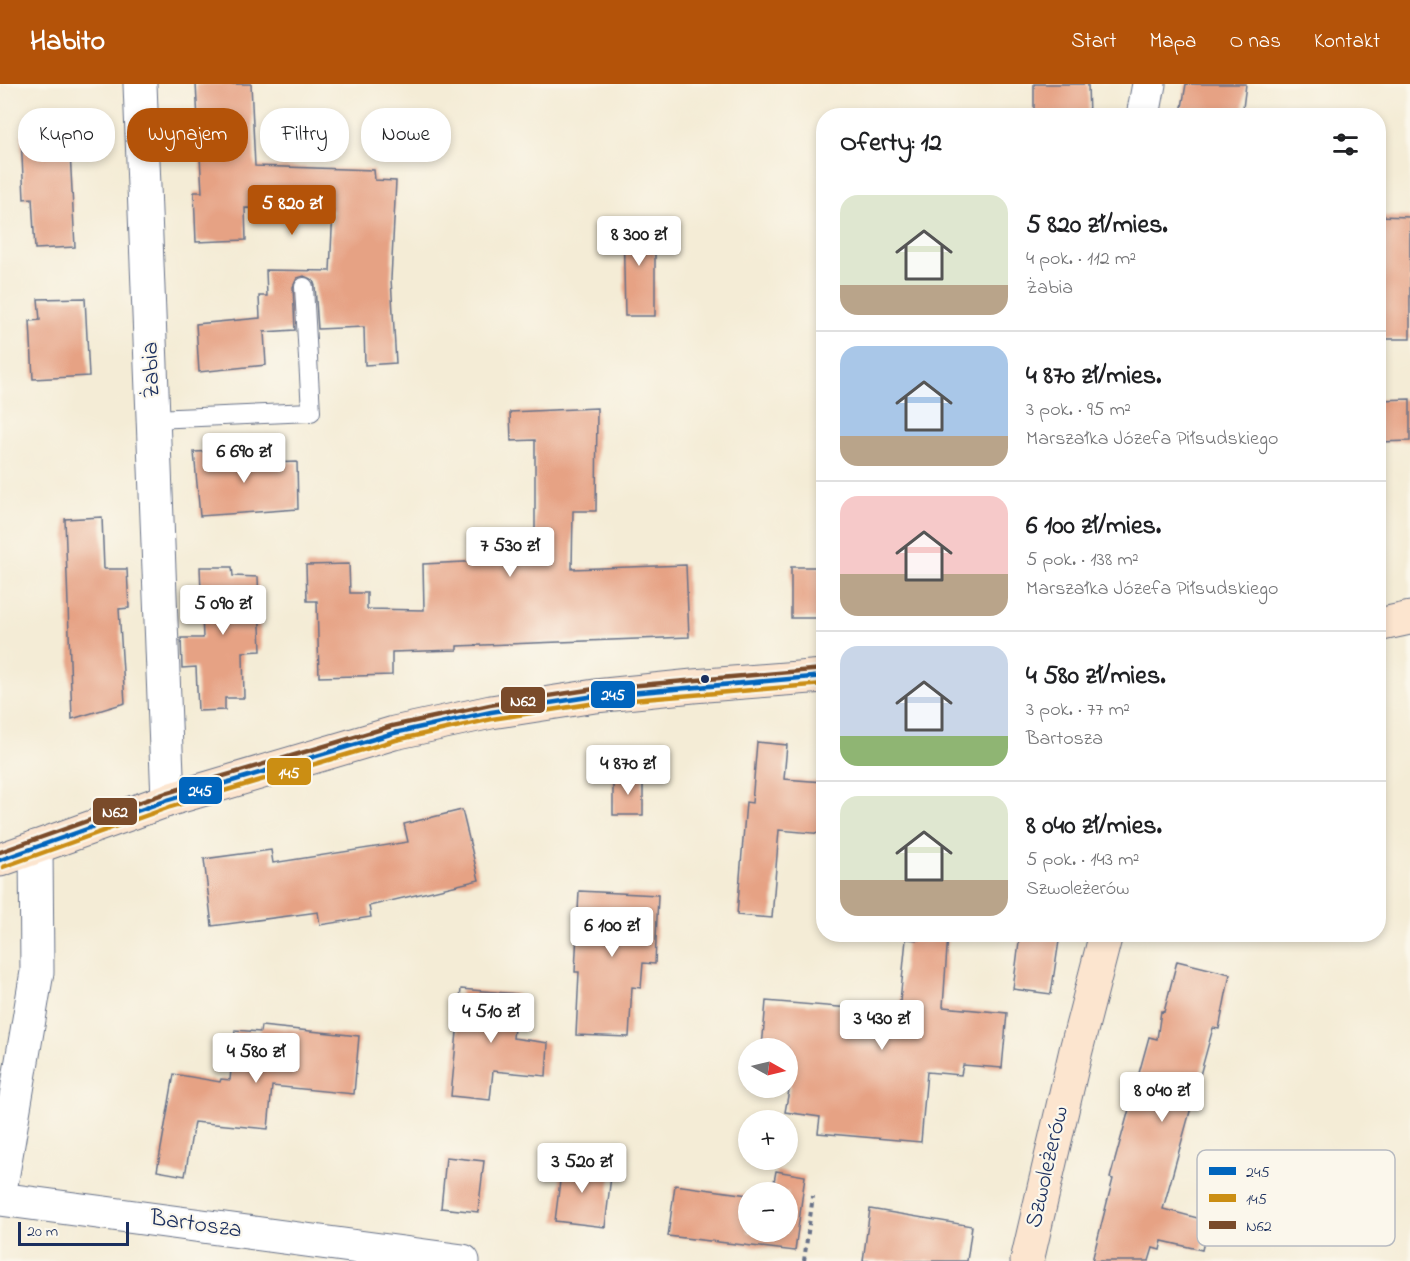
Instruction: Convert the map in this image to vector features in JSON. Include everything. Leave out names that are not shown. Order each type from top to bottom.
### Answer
[{"type":"street","name":"Żabia","points":[[140,84],[168,800]]},
{"type":"street","points":[[1144,108],[1149,84]]},
{"type":"street","points":[[1386,622],[1410,618]]},
{"type":"street","points":[[0,860],[168,800],[394,733],[491,712],[596,696],[816,677]]},
{"type":"street","points":[[0,1191],[38,972],[36,847]]},
{"type":"street","name":"Szwoleżerów","points":[[1027,1261],[1076,1050],[1104,942]]},
{"type":"street","name":"Bartosza","points":[[0,1199],[463,1261]]},
{"type":"lane","points":[[154,419],[311,412],[304,288]]},
{"type":"path","points":[[804,1261],[813,1196]]},
{"type":"building","points":[[196,84],[251,84],[255,166],[374,170],[375,180],[396,181],[391,279],[396,363],[365,365],[364,327],[318,329],[315,286],[313,280],[304,276],[297,278],[293,287],[295,330],[264,332],[266,365],[199,372],[196,324],[260,318],[259,296],[267,296],[266,270],[330,271],[333,210],[245,208],[246,240],[196,242],[194,192],[202,192],[200,162],[248,162],[248,108],[197,108]]},
{"type":"building","points":[[1034,84],[1088,84],[1089,108],[1034,108]]},
{"type":"building","points":[[1186,84],[1246,84],[1243,108],[1182,108]]},
{"type":"building","points":[[22,162],[71,162],[75,247],[35,249],[32,198],[24,199]]},
{"type":"building","points":[[1386,216],[1410,217],[1410,339],[1386,339]]},
{"type":"building","points":[[623,220],[655,220],[655,316],[625,316]]},
{"type":"building","points":[[85,298],[89,376],[33,379],[30,321],[40,320],[38,299]]},
{"type":"building","points":[[1410,399],[1410,441],[1386,442],[1386,400]]},
{"type":"building","points":[[597,408],[596,511],[573,511],[572,569],[686,565],[689,637],[457,646],[457,650],[392,652],[392,675],[319,677],[317,601],[307,601],[306,565],[349,564],[350,593],[367,593],[367,609],[424,610],[423,564],[485,561],[485,549],[535,547],[535,440],[511,441],[510,412]]},
{"type":"building","points":[[242,450],[242,464],[297,462],[298,509],[200,516],[194,452]]},
{"type":"building","points":[[102,517],[104,569],[127,569],[129,608],[119,609],[125,703],[72,719],[65,519]]},
{"type":"building","points":[[200,567],[232,567],[233,576],[258,577],[261,651],[243,652],[244,698],[225,698],[225,710],[198,711],[196,667],[182,668],[181,638],[203,638]]},
{"type":"building","points":[[791,567],[816,567],[816,618],[791,618]]},
{"type":"building","points":[[757,742],[787,745],[784,779],[816,781],[816,833],[779,830],[772,918],[737,915],[746,802],[752,803]]},
{"type":"building","points":[[613,777],[643,777],[643,815],[613,815]]},
{"type":"building","points":[[462,810],[479,880],[369,906],[371,917],[320,925],[318,912],[212,926],[204,859],[271,850],[273,863],[408,842],[404,824]]},
{"type":"building","points":[[579,891],[658,895],[655,964],[643,963],[641,988],[632,987],[629,1037],[576,1035],[579,972],[575,972]]},
{"type":"building","points":[[906,942],[947,942],[943,1007],[1007,1013],[1002,1068],[963,1065],[961,1075],[927,1072],[921,1142],[818,1133],[820,1117],[798,1114],[798,1110],[785,1110],[788,1098],[798,1098],[798,1038],[763,1038],[766,1001],[899,1012]]},
{"type":"building","points":[[1019,942],[1059,942],[1051,994],[1013,989]]},
{"type":"building","points":[[1177,961],[1230,974],[1219,1029],[1213,1028],[1163,1209],[1197,1218],[1197,1246],[1203,1246],[1202,1250],[1162,1241],[1160,1250],[1153,1248],[1149,1261],[1092,1261],[1113,1179],[1110,1178],[1149,1037],[1157,1039],[1161,1011],[1164,1012]]},
{"type":"building","points":[[461,989],[517,994],[513,1038],[548,1043],[546,1076],[493,1071],[490,1100],[451,1096]]},
{"type":"building","points":[[261,1026],[359,1036],[354,1094],[272,1086],[268,1129],[194,1122],[185,1176],[157,1171],[174,1074],[220,1082],[221,1079],[230,1080],[235,1030],[260,1032]]},
{"type":"building","points":[[446,1157],[484,1161],[478,1212],[441,1208]]},
{"type":"building","points":[[563,1157],[591,1161],[590,1173],[611,1176],[605,1227],[555,1221]]},
{"type":"building","points":[[776,1171],[805,1176],[798,1228],[798,1182],[774,1182]]},
{"type":"building","points":[[675,1185],[738,1194],[738,1242],[796,1242],[795,1251],[668,1236]]},
{"type":"building","points":[[870,1209],[972,1226],[967,1261],[863,1261]]},
{"type":"transit line","name":"N62","points":[[0,852],[166,793],[392,726],[490,705],[594,689],[816,670]]},
{"type":"transit line","name":"245","points":[[0,860],[168,800],[394,733],[491,712],[595,696],[816,677]]},
{"type":"transit line","name":"145","points":[[3,867],[170,807],[396,740],[492,719],[596,703],[816,685]]}]
